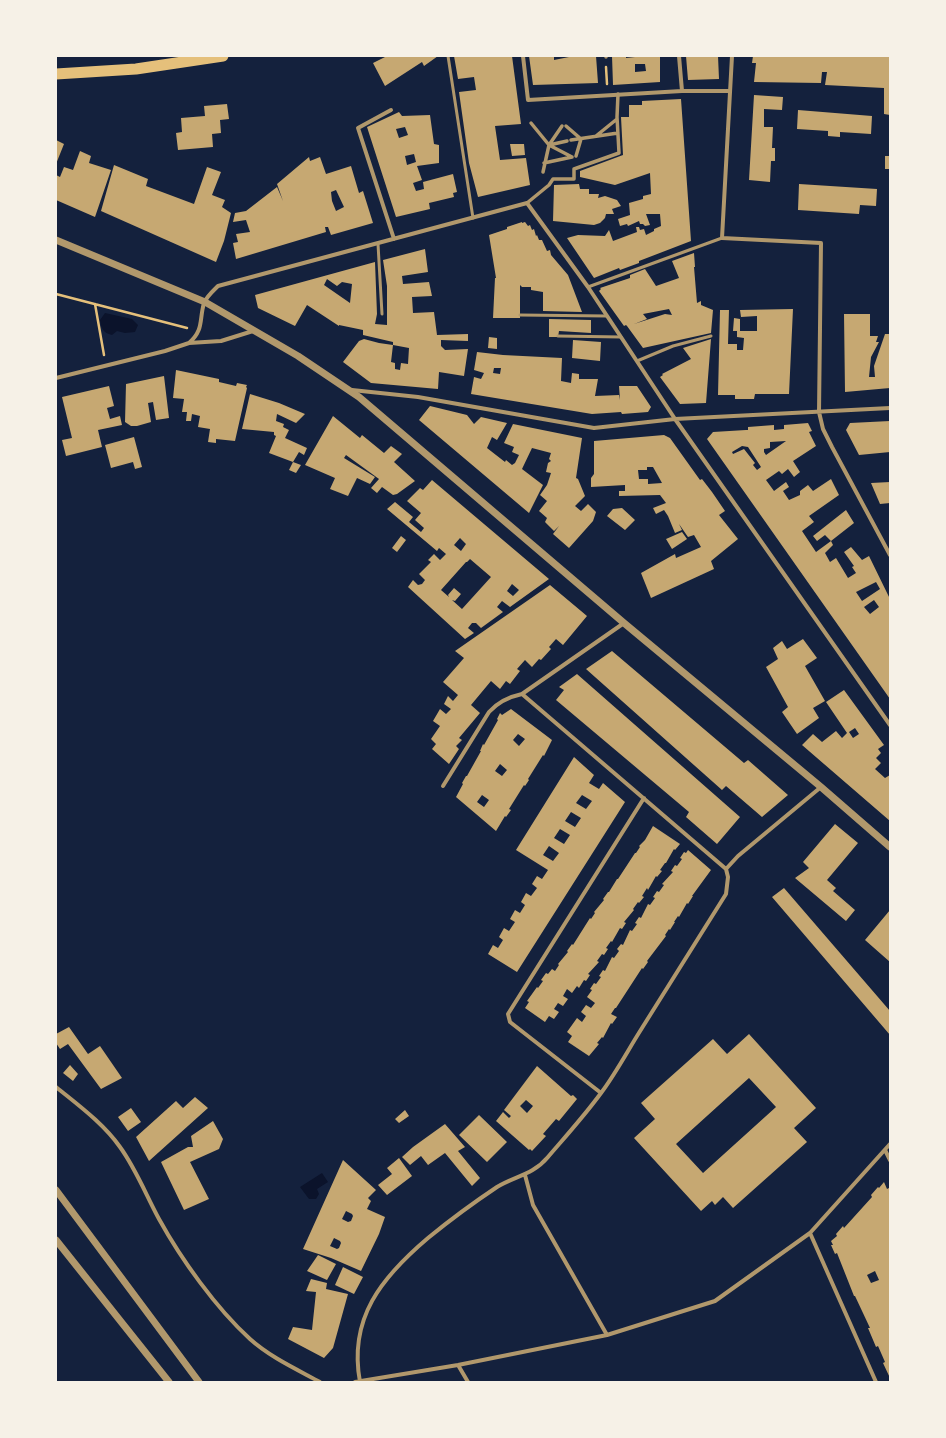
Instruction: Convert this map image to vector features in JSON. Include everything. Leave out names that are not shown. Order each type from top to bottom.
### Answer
[{"type":"highway","points":[[56,74],[136,69],[223,56]]},
{"type":"street","points":[[523,56],[528,100],[608,94],[730,91]]},
{"type":"street","points":[[679,56],[682,91]]},
{"type":"street","points":[[732,56],[722,238],[821,243],[819,412],[823,429],[890,555]]},
{"type":"street","points":[[189,343],[196,337],[200,329],[204,302],[218,286],[527,204],[549,185],[553,179],[574,179],[574,169],[619,154],[617,120],[618,94]]},
{"type":"street","points":[[392,110],[358,128],[394,239]]},
{"type":"street","points":[[595,137],[617,120]]},
{"type":"street","points":[[531,123],[548,145],[572,157],[544,163]]},
{"type":"street","points":[[543,172],[548,145],[564,126],[581,139]]},
{"type":"street","points":[[548,145],[618,133]]},
{"type":"street","points":[[576,156],[581,139]]},
{"type":"street","points":[[527,204],[588,287],[676,419],[890,725]]},
{"type":"street","points":[[56,240],[204,302],[298,356],[359,397],[890,847]]},
{"type":"street","points":[[56,378],[165,351],[189,343],[221,341],[254,331]]},
{"type":"street","points":[[348,390],[418,397],[594,428],[676,419],[890,408]]},
{"type":"street","points":[[443,786],[488,712],[495,705],[512,696],[522,694],[624,623]]},
{"type":"street","points":[[360,1381],[357,1354],[358,1342],[365,1314],[378,1291],[391,1273],[411,1253],[456,1214],[499,1186],[525,1175],[547,1158],[602,1093],[726,894],[728,877],[726,869],[522,694]]},
{"type":"street","points":[[726,869],[738,856],[821,787]]},
{"type":"street","points":[[602,1093],[510,1022],[508,1014],[644,798]]},
{"type":"street","points":[[56,1087],[105,1129],[120,1146],[160,1220],[180,1253],[206,1290],[230,1319],[251,1340],[280,1360],[320,1382]]},
{"type":"street","points":[[355,1382],[458,1366],[607,1335],[715,1301],[810,1233],[890,1144]]},
{"type":"street","points":[[886,1150],[890,1160]]},
{"type":"street","points":[[525,1175],[533,1205],[607,1335]]},
{"type":"street","points":[[56,1190],[199,1382]]},
{"type":"street","points":[[810,1233],[876,1382]]},
{"type":"street","points":[[56,1240],[169,1382]]},
{"type":"street","points":[[458,1366],[468,1382]]},
{"type":"lane","points":[[448,56],[473,218]]},
{"type":"lane","points":[[588,287],[722,238]]},
{"type":"lane","points":[[378,244],[382,314]]},
{"type":"lane","points":[[520,315],[607,316]]},
{"type":"lane","points":[[558,336],[621,337]]},
{"type":"lane","points":[[637,361],[673,346],[711,336]]},
{"type":"path","points":[[606,56],[608,94]]},
{"type":"path","points":[[56,294],[188,328]]},
{"type":"path","points":[[95,304],[102,346]]},
{"type":"water","points":[[105,313],[132,319],[138,325],[135,332],[125,333],[117,331],[112,335],[106,333],[102,328],[100,320]]},
{"type":"water","points":[[322,1173],[328,1182],[317,1189],[319,1194],[316,1199],[309,1199],[300,1187]]},
{"type":"building","points":[[387,56],[438,56],[424,66],[422,62],[385,86],[373,63]]},
{"type":"building","points":[[454,56],[512,56],[521,124],[495,126],[500,160],[526,158],[530,185],[478,197],[469,163],[459,92],[476,90],[474,77],[458,79]]},
{"type":"building","points":[[529,56],[554,56],[554,60],[574,56],[596,56],[598,83],[533,85]]},
{"type":"building","points":[[612,56],[626,56],[626,58],[635,56],[660,56],[660,82],[613,85]],"holes":[[[635,64],[645,64],[646,71],[635,72]]]},
{"type":"building","points":[[686,56],[718,56],[719,79],[688,80]]},
{"type":"building","points":[[753,56],[890,56],[890,115],[884,114],[884,88],[825,85],[827,72],[822,72],[821,83],[754,82],[756,63],[752,63]]},
{"type":"building","points":[[754,95],[783,97],[782,110],[764,109],[764,127],[773,127],[772,148],[775,148],[775,161],[771,161],[770,182],[749,180]]},
{"type":"building","points":[[681,99],[691,241],[639,261],[639,263],[620,270],[619,268],[594,278],[567,238],[578,235],[605,236],[609,230],[613,241],[637,232],[636,227],[639,227],[640,230],[644,229],[646,235],[661,226],[660,214],[646,214],[650,225],[645,226],[640,224],[639,221],[628,226],[627,224],[620,226],[618,219],[630,215],[629,203],[643,199],[643,196],[651,194],[650,173],[615,185],[580,177],[580,171],[623,155],[621,117],[629,117],[629,105],[642,105],[642,101]]},
{"type":"building","points":[[227,104],[229,119],[220,120],[221,133],[212,134],[213,147],[178,150],[176,133],[182,132],[181,118],[205,116],[204,106]]},
{"type":"building","points":[[798,110],[872,116],[871,134],[840,132],[840,137],[828,136],[828,131],[797,129]]},
{"type":"building","points":[[399,112],[402,116],[430,115],[434,144],[439,145],[439,163],[417,166],[422,180],[413,183],[416,191],[424,189],[423,182],[453,174],[457,192],[453,193],[454,197],[429,203],[430,209],[396,217],[367,127]],"holes":[[[405,127],[408,135],[399,138],[396,129]],[[414,154],[416,162],[407,165],[405,156]]]},
{"type":"building","points":[[56,140],[64,144],[56,164]]},
{"type":"building","points":[[510,144],[524,144],[525,155],[512,156]]},
{"type":"building","points":[[80,151],[91,156],[89,163],[111,170],[95,217],[56,200],[56,175],[60,177],[64,167],[73,170]]},
{"type":"building","points":[[885,156],[890,156],[890,169],[885,169]]},
{"type":"building","points":[[309,157],[310,161],[320,157],[326,174],[351,166],[359,193],[363,191],[373,223],[331,235],[328,227],[325,227],[326,232],[236,259],[233,243],[238,242],[236,234],[250,232],[246,220],[233,222],[235,213],[246,211],[277,187],[283,201],[277,184]],"holes":[[[336,190],[344,207],[336,211],[332,201],[331,192]]]},
{"type":"building","points":[[114,165],[148,179],[146,186],[194,204],[207,167],[221,172],[212,195],[225,200],[222,207],[231,213],[224,241],[216,262],[101,211]]},
{"type":"building","points":[[579,184],[580,189],[589,189],[589,194],[599,194],[598,198],[605,196],[617,200],[621,206],[612,209],[614,214],[606,214],[605,218],[600,223],[594,225],[553,221],[554,185]]},
{"type":"building","points":[[799,184],[877,189],[876,206],[860,205],[859,214],[798,210]]},
{"type":"building","points":[[525,222],[528,226],[530,225],[532,230],[534,229],[536,236],[537,235],[539,240],[542,240],[547,251],[550,250],[551,255],[568,275],[582,312],[543,311],[543,292],[531,290],[531,287],[522,287],[520,285],[520,318],[493,318],[496,278],[489,235]]},
{"type":"building","points":[[425,249],[428,272],[402,276],[403,284],[429,282],[432,296],[412,297],[413,313],[434,312],[437,335],[468,334],[468,341],[441,340],[441,346],[445,350],[468,349],[464,376],[439,372],[438,389],[371,383],[343,362],[359,341],[364,339],[393,345],[393,342],[363,335],[363,330],[339,326],[307,305],[295,326],[258,308],[255,295],[375,262],[377,314],[375,324],[387,325],[387,286],[383,260]],"holes":[[[327,279],[337,286],[342,282],[352,284],[350,303],[324,285]],[[393,345],[409,348],[408,364],[401,363],[400,370],[395,369],[395,363],[391,362]]]},
{"type":"building","points":[[694,253],[697,303],[701,301],[701,305],[713,310],[711,333],[643,348],[627,326],[624,326],[599,291],[601,289],[600,288],[630,278],[630,275],[645,269],[656,286],[679,278],[672,261]],"holes":[[[669,309],[672,315],[665,314],[634,324],[647,319],[643,314]]]},
{"type":"building","points":[[793,309],[789,394],[755,394],[754,399],[735,399],[735,395],[718,395],[720,310],[729,310],[728,344],[737,344],[737,350],[743,350],[744,338],[737,337],[737,331],[733,331],[734,318],[740,319],[740,331],[757,331],[757,316],[741,317],[740,310]]},
{"type":"building","points":[[844,314],[870,314],[870,336],[878,336],[876,342],[879,342],[871,357],[869,377],[875,377],[874,366],[885,334],[890,334],[890,388],[845,392]]},
{"type":"building","points":[[549,319],[591,320],[591,333],[559,331],[558,337],[549,337]]},
{"type":"building","points":[[489,337],[497,338],[497,349],[488,348]]},
{"type":"building","points":[[711,339],[706,403],[680,404],[660,377],[663,375],[662,374],[691,359],[683,348]]},
{"type":"building","points":[[573,340],[601,342],[600,361],[572,358]]},
{"type":"building","points":[[477,352],[562,358],[561,381],[571,383],[572,373],[579,374],[579,379],[598,379],[595,396],[619,395],[620,400],[619,386],[637,386],[651,407],[648,412],[592,414],[471,394],[474,377],[481,379],[484,373],[474,370]],"holes":[[[494,368],[501,368],[500,374],[493,373]]]},
{"type":"building","points":[[176,370],[219,379],[219,382],[236,386],[237,383],[247,385],[235,441],[216,439],[216,443],[208,442],[210,429],[198,427],[200,416],[192,414],[191,421],[186,421],[187,412],[182,412],[184,399],[173,398]]},
{"type":"building","points":[[164,376],[169,418],[156,420],[153,402],[148,403],[151,422],[131,426],[125,422],[126,384]]},
{"type":"building","points":[[109,386],[114,406],[107,408],[110,419],[120,416],[122,425],[98,430],[102,447],[66,456],[62,440],[72,438],[62,397]]},
{"type":"building","points":[[250,394],[279,403],[305,414],[296,423],[277,414],[276,421],[284,424],[283,427],[289,430],[285,438],[307,448],[304,455],[299,452],[293,462],[269,453],[276,436],[274,435],[274,432],[242,429]]},
{"type":"building","points":[[430,406],[467,415],[474,424],[481,417],[507,423],[497,440],[492,437],[487,448],[505,462],[506,460],[512,465],[515,463],[519,455],[512,452],[514,447],[504,443],[513,424],[582,438],[576,478],[578,479],[585,496],[575,506],[581,511],[588,504],[596,512],[593,521],[569,548],[553,534],[559,526],[554,531],[545,522],[547,518],[539,511],[547,501],[540,495],[547,485],[551,473],[546,472],[548,463],[551,461],[549,459],[551,453],[532,448],[522,469],[543,485],[529,513],[419,420]]},
{"type":"building","points":[[333,416],[360,438],[362,435],[384,453],[391,446],[402,454],[394,462],[415,481],[397,494],[393,495],[382,487],[377,493],[371,488],[379,479],[346,455],[344,458],[375,477],[370,484],[357,478],[348,496],[330,489],[335,478],[305,465]]},
{"type":"building","points":[[890,421],[890,452],[859,455],[846,430],[850,423]]},
{"type":"building","points":[[808,423],[812,431],[809,432],[816,446],[793,461],[800,472],[794,477],[788,469],[782,474],[779,471],[766,480],[774,491],[786,482],[789,487],[783,491],[789,500],[800,495],[800,491],[808,485],[813,491],[831,479],[839,495],[809,516],[814,522],[802,531],[816,552],[831,541],[833,545],[825,553],[830,562],[836,558],[848,578],[856,573],[852,567],[854,566],[844,552],[851,547],[862,560],[869,556],[890,599],[890,699],[707,439],[713,432],[748,430],[748,427],[774,425],[774,430],[784,429],[784,425]],"holes":[[[786,441],[766,455],[764,449],[770,448],[770,442]],[[742,446],[748,447],[761,467],[757,470],[753,465],[755,463],[744,449],[733,454],[732,452]],[[876,582],[880,589],[862,601],[856,592]],[[874,600],[879,607],[870,614],[864,607]]]},
{"type":"building","points":[[664,435],[670,438],[700,480],[702,479],[725,511],[719,515],[738,539],[711,561],[714,569],[651,598],[641,573],[675,554],[676,558],[701,547],[694,535],[688,537],[679,524],[682,530],[675,533],[664,510],[656,514],[653,508],[666,503],[660,495],[619,496],[619,491],[625,491],[625,485],[591,487],[591,478],[594,474],[594,441]],"holes":[[[647,467],[653,467],[662,483],[648,484],[648,479],[639,479],[638,470],[647,470]]]},
{"type":"building","points":[[134,437],[142,467],[135,469],[133,462],[111,468],[105,445]]},
{"type":"building","points":[[293,462],[301,465],[296,473],[289,470]]},
{"type":"building","points":[[432,480],[549,579],[510,607],[502,601],[497,607],[503,612],[481,628],[476,623],[472,623],[468,628],[474,633],[465,639],[408,587],[413,580],[418,585],[422,584],[425,580],[419,574],[431,562],[428,560],[434,554],[440,560],[446,554],[439,548],[437,551],[387,509],[395,502],[413,517],[409,522],[421,532],[424,528],[415,520],[421,513],[407,501],[420,488],[423,490]],"holes":[[[460,538],[466,544],[461,551],[454,545]],[[470,559],[491,577],[462,609],[452,600],[455,601],[461,594],[454,588],[448,595],[449,597],[441,590]],[[512,584],[519,590],[513,596],[507,591]]]},
{"type":"building","points":[[890,482],[890,503],[880,504],[871,483]]},
{"type":"building","points":[[622,508],[635,520],[625,530],[607,516],[613,509]]},
{"type":"building","points":[[846,510],[854,523],[831,541],[825,535],[817,541],[813,536]]},
{"type":"building","points":[[682,532],[687,539],[672,549],[666,539]]},
{"type":"building","points":[[401,536],[406,540],[397,552],[392,548]]},
{"type":"building","points":[[550,585],[587,616],[563,645],[556,639],[549,647],[551,649],[532,667],[525,660],[517,669],[520,671],[510,684],[506,681],[500,689],[491,681],[471,705],[480,713],[459,738],[462,740],[456,746],[459,749],[449,764],[432,749],[436,744],[431,739],[440,726],[433,721],[440,709],[446,714],[451,709],[444,704],[448,696],[453,701],[458,695],[443,682],[464,658],[455,651]]},
{"type":"building","points":[[803,639],[817,658],[805,666],[825,701],[813,708],[819,718],[797,734],[782,712],[788,707],[766,667],[778,659],[773,648],[782,641],[787,649]]},
{"type":"building","points":[[612,651],[744,763],[748,760],[788,795],[762,817],[726,786],[722,790],[586,669]]},
{"type":"building","points":[[577,674],[740,817],[717,844],[686,817],[689,812],[556,700],[564,690],[559,687]]},
{"type":"building","points":[[844,690],[884,745],[878,749],[881,753],[876,758],[881,763],[875,769],[885,778],[890,775],[890,821],[802,745],[813,734],[822,742],[836,731],[842,738],[847,733],[826,702]],"holes":[[[855,728],[859,734],[853,738],[849,732]]]},
{"type":"building","points":[[511,709],[552,740],[544,756],[543,755],[528,779],[529,780],[525,786],[524,785],[509,809],[511,810],[506,817],[505,816],[496,831],[456,797],[463,784],[462,783],[481,751],[483,744],[484,745],[498,720],[497,719],[500,713],[502,715]],"holes":[[[518,734],[525,739],[519,746],[513,740]],[[500,764],[507,770],[502,776],[495,771]],[[482,795],[489,800],[484,807],[477,802]]]},
{"type":"building","points":[[574,757],[594,775],[589,783],[599,789],[603,783],[625,802],[517,972],[488,954],[493,945],[498,948],[503,940],[499,937],[504,928],[509,931],[515,922],[510,919],[515,910],[520,913],[525,905],[521,902],[526,893],[531,896],[537,888],[532,884],[537,876],[542,879],[548,870],[516,850]],"holes":[[[582,795],[592,801],[586,809],[576,803]],[[571,812],[581,818],[575,827],[565,821]],[[560,829],[570,835],[564,844],[554,838]],[[549,846],[559,853],[553,861],[543,855]]]},
{"type":"building","points":[[835,824],[858,843],[827,880],[836,888],[833,891],[855,910],[846,921],[795,878],[809,868],[803,862]]},
{"type":"building","points":[[653,826],[680,844],[675,850],[674,849],[660,870],[662,871],[657,877],[656,876],[648,890],[647,888],[642,896],[644,897],[639,903],[638,902],[633,909],[634,910],[624,922],[626,923],[622,929],[620,928],[612,942],[611,941],[606,948],[608,949],[604,955],[602,954],[597,961],[599,962],[588,974],[590,975],[586,981],[584,980],[579,988],[577,986],[572,993],[567,989],[563,996],[568,999],[563,1006],[558,1003],[554,1009],[559,1012],[554,1019],[549,1016],[545,1022],[525,1008],[529,1002],[527,1001],[543,981],[541,980],[546,973],[548,974],[552,969],[555,971],[559,965],[558,964],[568,952],[567,951],[572,944],[573,945],[590,918],[591,919],[595,913],[594,912],[604,900],[603,899],[636,853],[640,847],[639,846],[645,840]]},
{"type":"building","points":[[688,850],[711,870],[611,1014],[617,1017],[612,1024],[611,1023],[603,1038],[602,1037],[597,1043],[599,1044],[589,1056],[568,1042],[572,1036],[567,1032],[577,1018],[582,1022],[586,1016],[581,1012],[586,1005],[591,1008],[595,1003],[587,997],[592,990],[590,989],[601,977],[599,976],[603,970],[605,971],[612,957],[614,958],[619,951],[617,949],[621,944],[623,945],[630,930],[632,931],[637,924],[635,923],[639,917],[641,918],[648,904],[650,905],[655,898],[653,897],[657,891],[659,892],[664,885],[662,884],[673,872],[671,871],[675,865],[677,866],[682,859],[680,858],[684,852],[686,853]]},
{"type":"building","points":[[784,888],[890,1011],[890,1035],[772,897]]},
{"type":"building","points":[[890,910],[890,962],[865,940]]},
{"type":"building","points":[[69,1027],[88,1054],[100,1046],[122,1078],[101,1089],[68,1044],[60,1049],[56,1043],[56,1034]]},
{"type":"building","points":[[749,1034],[816,1108],[794,1128],[807,1142],[733,1208],[723,1197],[715,1205],[712,1201],[701,1211],[634,1138],[655,1119],[641,1103],[713,1039],[727,1054]],"holes":[[[749,1078],[776,1107],[703,1173],[676,1144]]]},
{"type":"building","points":[[70,1065],[78,1074],[73,1081],[63,1073]]},
{"type":"building","points":[[537,1066],[571,1096],[573,1095],[577,1099],[559,1121],[556,1119],[543,1134],[546,1136],[532,1151],[496,1121],[503,1112],[509,1118],[511,1116],[504,1110]],"holes":[[[526,1100],[533,1106],[527,1113],[520,1106]]]},
{"type":"building","points":[[195,1097],[208,1108],[149,1161],[136,1137],[176,1101],[183,1108]]},
{"type":"building","points":[[131,1108],[141,1122],[128,1131],[118,1117]]},
{"type":"building","points":[[405,1110],[409,1116],[399,1123],[395,1119]]},
{"type":"building","points":[[479,1115],[507,1142],[487,1162],[459,1135]]},
{"type":"building","points":[[213,1121],[223,1139],[219,1149],[190,1162],[209,1199],[184,1210],[161,1162],[188,1147],[193,1147],[191,1136]]},
{"type":"building","points":[[445,1124],[465,1147],[458,1151],[480,1178],[472,1186],[445,1153],[428,1165],[421,1156],[410,1165],[402,1157],[413,1147]]},
{"type":"building","points":[[399,1158],[412,1176],[387,1195],[378,1185],[392,1174],[387,1168]]},
{"type":"building","points":[[343,1160],[376,1190],[368,1198],[371,1201],[367,1209],[385,1217],[379,1234],[361,1271],[331,1258],[303,1249]],"holes":[[[346,1211],[352,1214],[353,1216],[351,1221],[348,1222],[342,1219]],[[334,1238],[341,1243],[337,1249],[330,1246]]]},
{"type":"building","points":[[884,1182],[887,1189],[889,1188],[890,1191],[890,1378],[883,1363],[885,1362],[878,1346],[876,1347],[868,1328],[870,1328],[854,1296],[837,1253],[835,1254],[831,1245],[833,1245],[831,1241],[837,1236],[836,1234],[843,1226],[844,1228],[872,1197],[871,1195],[878,1187],[879,1188]],"holes":[[[875,1271],[879,1280],[871,1283],[867,1275]]]},
{"type":"building","points":[[318,1255],[336,1264],[327,1280],[307,1271]]},
{"type":"building","points":[[343,1267],[363,1277],[354,1294],[335,1285]]},
{"type":"building","points":[[311,1279],[327,1283],[326,1289],[348,1294],[333,1348],[324,1358],[288,1339],[293,1327],[312,1330],[316,1292],[306,1291]]}]
